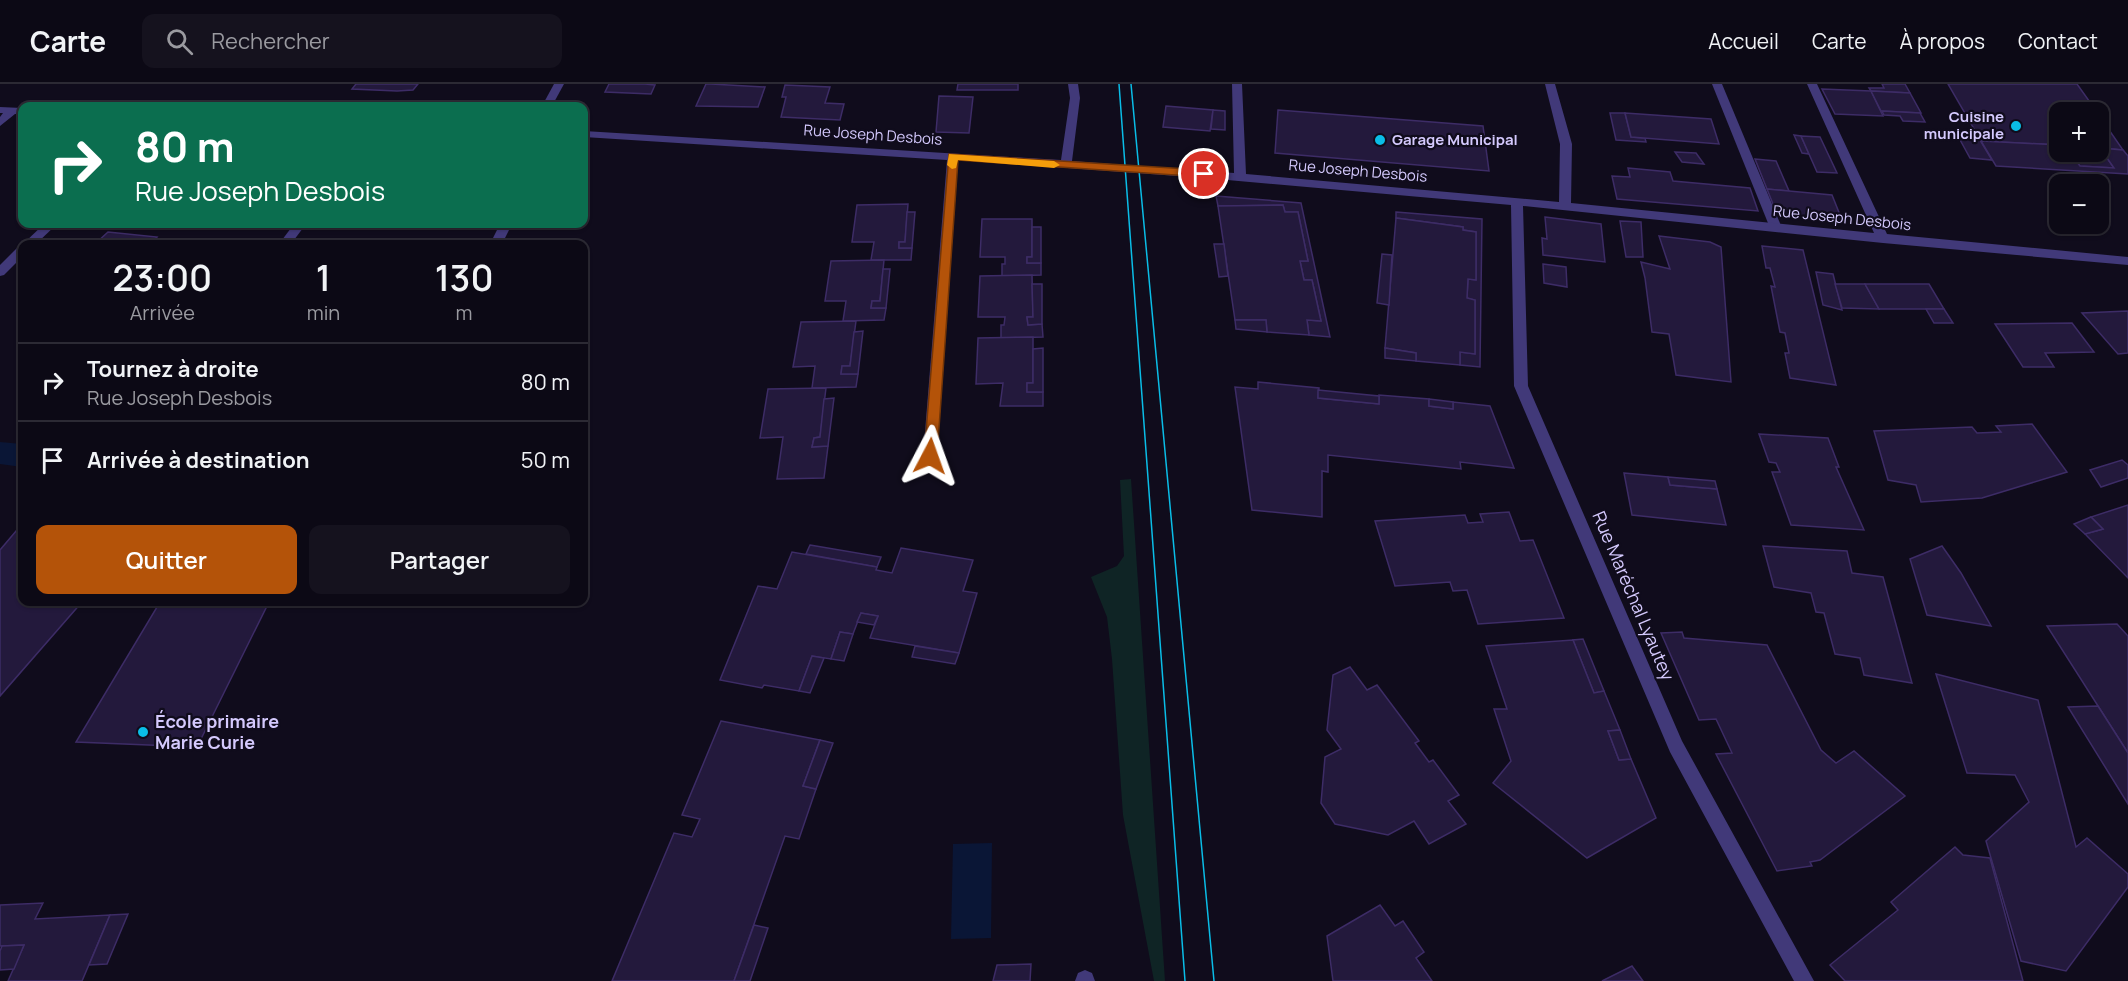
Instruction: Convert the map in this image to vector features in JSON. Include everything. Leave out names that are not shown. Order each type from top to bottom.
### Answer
[{"type":"street","points":[[549,102],[559,84]]},
{"type":"street","points":[[1066,165],[1075,98],[1073,84]]},
{"type":"street","points":[[1237,84],[1240,177]]},
{"type":"street","points":[[1550,84],[1566,144],[1565,205]]},
{"type":"street","points":[[1717,84],[1776,228]]},
{"type":"street","points":[[1812,84],[1883,239]]},
{"type":"street","points":[[0,110],[18,110]]},
{"type":"street","points":[[0,123],[18,110]]},
{"type":"street","name":"Rue Joseph Desbois","points":[[588,134],[1240,177],[1517,200],[1883,239],[2128,261]]},
{"type":"street","points":[[930,456],[953,157]]},
{"type":"street","name":"Rue Maréchal Lyautey","points":[[1517,200],[1521,386],[1676,746],[1804,981]]},
{"type":"street","points":[[33,240],[47,228]]},
{"type":"street","points":[[0,272],[18,254]]},
{"type":"green space","points":[[1131,479],[1165,981],[1154,981],[1123,815],[1107,617],[1091,577],[1117,566],[1124,556],[1120,480]]},
{"type":"water","points":[[0,442],[18,444],[18,466],[0,464]]},
{"type":"water","points":[[992,843],[991,938],[951,939],[953,844]]},
{"type":"building","points":[[356,84],[418,84],[413,90],[397,91],[352,89]]},
{"type":"building","points":[[609,84],[655,85],[651,94],[605,92]]},
{"type":"building","points":[[706,84],[765,87],[758,107],[696,106]]},
{"type":"building","points":[[958,84],[1018,84],[1018,90],[957,90]]},
{"type":"building","points":[[1882,84],[1905,84],[1910,93],[1871,91],[1869,88],[1884,88]]},
{"type":"building","name":"Cuisine municipale","points":[[1948,84],[2077,84],[2090,102],[2049,102],[2049,144],[1981,141]]},
{"type":"building","points":[[785,85],[830,87],[825,103],[844,104],[840,120],[781,117],[786,97],[782,97]]},
{"type":"building","points":[[1822,89],[1871,91],[1883,116],[1835,114]]},
{"type":"building","points":[[1871,91],[1910,93],[1921,113],[1881,111]]},
{"type":"building","points":[[939,96],[973,97],[969,133],[936,132]]},
{"type":"building","points":[[1166,106],[1213,110],[1210,131],[1163,127]]},
{"type":"building","points":[[1213,110],[1225,111],[1225,130],[1211,129]]},
{"type":"building","name":"Garage Municipal","points":[[1278,110],[1483,126],[1489,171],[1275,153]]},
{"type":"building","points":[[1882,111],[1920,113],[1925,122],[1903,121],[1900,116],[1884,115]]},
{"type":"building","points":[[1610,113],[1625,113],[1631,137],[1645,138],[1646,142],[1616,140]]},
{"type":"building","points":[[1625,113],[1711,119],[1719,144],[1631,137]]},
{"type":"building","points":[[2109,130],[2123,150],[2109,149]]},
{"type":"building","points":[[1794,135],[1801,136],[1809,154],[1802,153]]},
{"type":"building","points":[[1801,136],[1820,137],[1837,173],[1817,172]]},
{"type":"building","points":[[1959,138],[1980,140],[1992,160],[1970,158]]},
{"type":"building","points":[[1981,141],[2049,144],[2049,162],[2077,162],[2080,166],[2114,168],[2109,161],[2109,149],[2123,150],[2128,156],[2128,174],[1996,166]]},
{"type":"building","points":[[1675,152],[1696,153],[1704,164],[1682,162]]},
{"type":"building","points":[[1755,159],[1776,161],[1789,191],[1767,189]]},
{"type":"building","points":[[2109,161],[2114,168],[2080,166],[2077,162]]},
{"type":"building","points":[[1628,168],[1670,172],[1673,181],[1750,188],[1758,211],[1617,199],[1612,176],[1630,177]]},
{"type":"building","points":[[1767,189],[1832,195],[1842,220],[1777,214]]},
{"type":"building","points":[[1216,196],[1301,203],[1330,337],[1309,335],[1307,320],[1321,321],[1312,280],[1304,280],[1300,261],[1308,261],[1298,212],[1285,212],[1283,205],[1218,206]]},
{"type":"building","points":[[908,204],[905,242],[899,242],[899,248],[912,248],[911,260],[871,260],[874,242],[852,242],[857,205]]},
{"type":"building","points":[[1283,205],[1285,212],[1298,212],[1308,261],[1300,261],[1304,280],[1312,280],[1321,321],[1307,320],[1309,335],[1267,332],[1266,320],[1235,320],[1218,206]]},
{"type":"building","points":[[907,212],[915,212],[912,248],[899,248],[899,242],[905,242]]},
{"type":"building","points":[[1396,212],[1482,219],[1480,367],[1460,365],[1460,352],[1475,354],[1475,300],[1467,298],[1468,279],[1476,280],[1476,232],[1463,230],[1463,227],[1396,218]]},
{"type":"building","points":[[1545,217],[1601,224],[1605,262],[1543,255],[1542,238],[1547,239]]},
{"type":"building","points":[[1396,218],[1463,227],[1463,230],[1476,232],[1476,280],[1468,279],[1467,298],[1475,300],[1475,354],[1460,352],[1460,365],[1416,361],[1416,353],[1385,348]]},
{"type":"building","points":[[982,219],[1032,219],[1032,257],[1027,257],[1027,263],[1041,263],[1041,275],[1002,276],[1002,264],[1005,264],[1005,257],[980,257]]},
{"type":"building","points":[[1620,221],[1641,222],[1643,257],[1626,257]]},
{"type":"building","points":[[1032,227],[1041,227],[1041,263],[1027,263],[1027,257],[1032,257]]},
{"type":"building","points":[[108,232],[157,237],[154,240],[99,240]]},
{"type":"building","points":[[1659,236],[1710,242],[1721,247],[1731,382],[1676,375],[1669,334],[1652,332],[1641,262],[1670,269]]},
{"type":"building","points":[[1214,244],[1224,244],[1228,276],[1219,277]]},
{"type":"building","points":[[1762,246],[1803,250],[1836,385],[1790,378],[1785,353],[1789,353],[1785,333],[1780,332],[1771,286],[1775,287],[1770,268],[1766,268]]},
{"type":"building","points":[[1382,254],[1392,255],[1389,305],[1377,303]]},
{"type":"building","points":[[884,260],[880,301],[872,301],[871,308],[886,308],[884,320],[843,321],[846,301],[825,301],[831,261]]},
{"type":"building","points":[[1543,264],[1566,267],[1567,287],[1544,283]]},
{"type":"building","points":[[883,269],[890,269],[886,308],[871,308],[872,301],[880,301]]},
{"type":"building","points":[[1816,272],[1833,274],[1842,310],[1823,305]]},
{"type":"building","points":[[1032,275],[1033,317],[1027,317],[1028,325],[1042,324],[1043,337],[1001,338],[1001,325],[1004,325],[1005,317],[978,317],[980,276]]},
{"type":"building","points":[[1032,284],[1042,284],[1042,324],[1028,325],[1027,317],[1033,317]]},
{"type":"building","points":[[1835,284],[1865,284],[1879,309],[1842,308]]},
{"type":"building","points":[[1865,284],[1929,284],[1944,309],[1879,309]]},
{"type":"building","points":[[1926,309],[1944,309],[1953,323],[1934,323]]},
{"type":"building","points":[[2128,311],[2128,353],[2118,354],[2082,313]]},
{"type":"building","points":[[1235,320],[1266,320],[1267,332],[1236,329]]},
{"type":"building","points":[[856,321],[850,366],[842,366],[841,374],[858,374],[856,387],[812,388],[815,366],[793,367],[801,322]]},
{"type":"building","points":[[2072,323],[2094,352],[2045,353],[2054,367],[2023,367],[1995,324]]},
{"type":"building","points":[[863,331],[858,374],[841,374],[842,366],[850,366],[854,332]]},
{"type":"building","points":[[1033,337],[1033,383],[1027,383],[1027,392],[1043,392],[1043,406],[1000,406],[1003,383],[976,384],[978,338]]},
{"type":"building","points":[[1043,348],[1043,392],[1027,392],[1027,383],[1033,383],[1033,349]]},
{"type":"building","points":[[1385,348],[1416,353],[1416,361],[1385,358]]},
{"type":"building","points":[[1258,382],[1319,388],[1318,398],[1379,404],[1379,395],[1429,399],[1429,406],[1453,409],[1453,402],[1490,406],[1514,468],[1460,462],[1461,469],[1328,455],[1328,472],[1322,471],[1322,517],[1252,510],[1235,387],[1258,389]]},
{"type":"building","points":[[826,388],[820,437],[814,438],[812,447],[828,446],[824,478],[777,479],[783,437],[760,438],[768,389]]},
{"type":"building","points":[[1318,390],[1379,396],[1379,404],[1318,398]]},
{"type":"building","points":[[834,398],[828,446],[812,447],[814,438],[820,437],[824,399]]},
{"type":"building","points":[[1429,399],[1453,402],[1453,409],[1429,406]]},
{"type":"building","points":[[2032,424],[2067,472],[1982,498],[1921,502],[1916,485],[1888,480],[1874,431],[1972,427],[1977,433],[2001,432],[1996,426]]},
{"type":"building","points":[[1759,434],[1828,438],[1839,467],[1836,467],[1864,530],[1791,525],[1772,472],[1780,472],[1776,463],[1769,462]]},
{"type":"building","points":[[2122,460],[2128,465],[2128,478],[2101,487],[2090,470]]},
{"type":"building","points":[[1624,473],[1668,477],[1670,485],[1717,489],[1726,525],[1632,515]]},
{"type":"building","points":[[1668,477],[1715,481],[1717,489],[1670,485]]},
{"type":"building","points":[[2128,505],[2128,578],[2085,534],[2103,529],[2091,517]]},
{"type":"building","points":[[1509,512],[1520,541],[1533,540],[1564,618],[1478,624],[1467,590],[1453,591],[1450,582],[1395,586],[1375,521],[1465,515],[1468,523],[1483,522],[1480,514]]},
{"type":"building","points":[[2091,517],[2103,529],[2085,534],[2074,524]]},
{"type":"building","points":[[18,529],[18,606],[79,606],[0,696],[0,550]]},
{"type":"building","points":[[810,545],[881,557],[877,567],[806,554]]},
{"type":"building","points":[[1763,546],[1847,551],[1852,573],[1883,577],[1912,683],[1864,675],[1860,658],[1835,654],[1824,613],[1816,612],[1811,593],[1774,587]]},
{"type":"building","points":[[1942,546],[1961,573],[1991,626],[1927,615],[1910,559]]},
{"type":"building","points":[[901,548],[973,560],[963,591],[977,593],[959,653],[870,638],[878,616],[861,613],[853,634],[840,632],[831,659],[812,656],[799,691],[764,685],[762,688],[720,680],[758,586],[777,589],[792,552],[877,567],[876,570],[892,573]]},
{"type":"building","points":[[158,606],[267,606],[197,747],[76,742]]},
{"type":"building","points":[[861,613],[878,616],[874,625],[857,622]]},
{"type":"building","points":[[2117,624],[2128,636],[2128,753],[2047,626]]},
{"type":"building","points":[[840,632],[853,634],[844,661],[831,659]]},
{"type":"building","points":[[1682,632],[1684,638],[1767,645],[1821,750],[1836,763],[1854,751],[1905,796],[1820,860],[1810,862],[1812,866],[1777,871],[1716,754],[1732,753],[1716,719],[1699,720],[1661,633]]},
{"type":"building","points":[[1583,639],[1604,691],[1594,693],[1573,640]]},
{"type":"building","points":[[1573,640],[1594,693],[1604,691],[1620,730],[1608,731],[1619,760],[1631,759],[1656,818],[1587,858],[1493,783],[1511,761],[1494,709],[1507,709],[1486,646]]},
{"type":"building","points":[[915,646],[959,653],[955,664],[912,657]]},
{"type":"building","points":[[812,656],[824,658],[810,693],[799,691]]},
{"type":"building","points":[[1350,667],[1367,690],[1377,685],[1419,741],[1415,743],[1429,762],[1433,760],[1459,795],[1448,801],[1466,824],[1429,844],[1414,821],[1388,835],[1335,824],[1321,803],[1325,757],[1341,749],[1327,730],[1333,675]]},
{"type":"building","points":[[1936,674],[2038,700],[2076,847],[2087,838],[2128,874],[2128,887],[2066,971],[2021,961],[1986,841],[2029,802],[2015,775],[1967,773]]},
{"type":"building","points":[[2098,706],[2128,753],[2128,804],[2068,707]]},
{"type":"building","points":[[721,721],[820,740],[803,786],[816,789],[799,839],[785,836],[734,981],[612,981],[674,833],[692,837],[700,819],[682,815]]},
{"type":"building","points":[[1620,730],[1631,759],[1619,760],[1608,731]]},
{"type":"building","points":[[820,740],[833,743],[816,789],[803,786]]},
{"type":"building","points":[[1955,847],[1963,855],[1990,858],[2023,981],[1845,981],[1830,965],[1898,910],[1891,902]]},
{"type":"building","points":[[43,903],[35,919],[110,915],[82,981],[8,981],[24,945],[0,946],[0,905]]},
{"type":"building","points":[[1380,905],[1395,926],[1403,921],[1424,952],[1416,958],[1432,981],[1333,981],[1327,936]]},
{"type":"building","points":[[128,914],[107,964],[89,965],[110,915]]},
{"type":"building","points":[[754,925],[768,928],[750,981],[734,981]]},
{"type":"building","points":[[24,945],[14,969],[0,970],[2,946]]},
{"type":"building","points":[[1031,964],[1030,981],[993,981],[997,965]]},
{"type":"building","points":[[1632,966],[1643,981],[1602,981]]},
{"type":"tram line","points":[[1119,84],[1185,981]]},
{"type":"tram line","points":[[1131,84],[1214,981]]},
{"type":"slow traffic","points":[[952,165],[953,157],[1054,165]]},
{"type":"place","name":"Cuisine municipale","points":[[2016,126]]},
{"type":"place","name":"Garage Municipal","points":[[1380,140]]},
{"type":"place","name":"École primaire Marie Curie","points":[[143,732]]},
{"type":"route","points":[[930,456],[953,157],[1204,174]]}]
